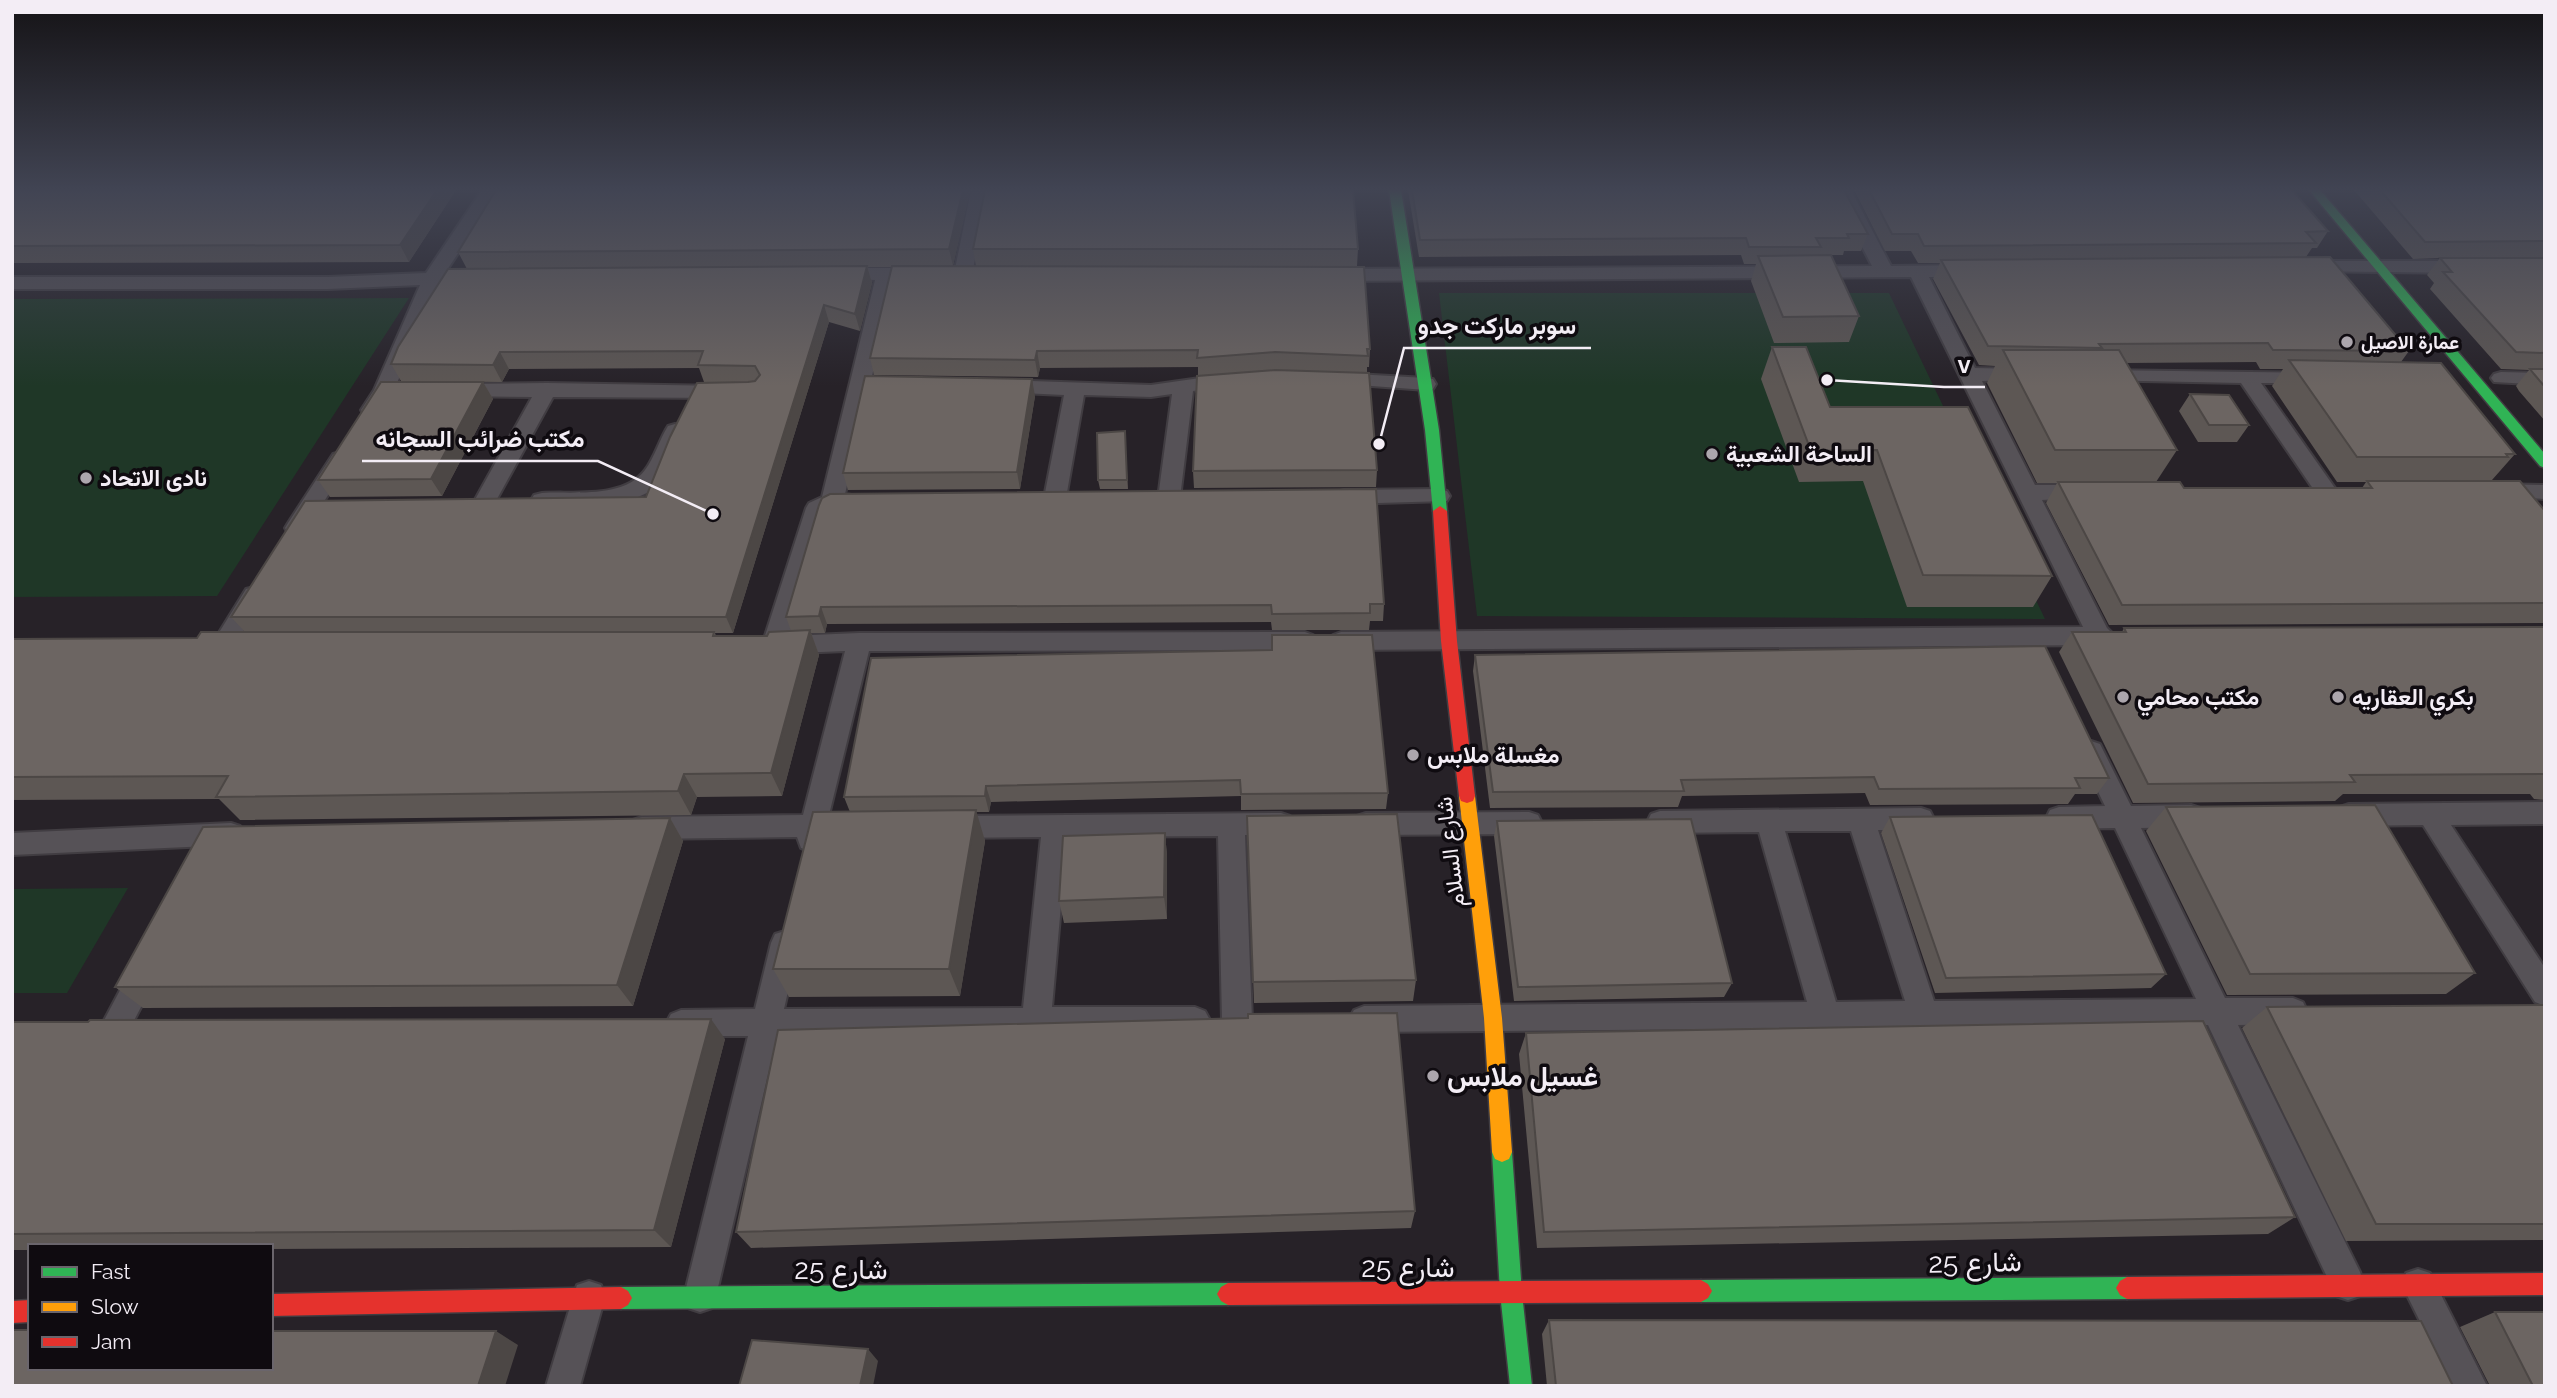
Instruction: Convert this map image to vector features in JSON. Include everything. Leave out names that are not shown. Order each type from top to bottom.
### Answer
[{"type":"street","points":[[287,542],[384,390],[432,278],[447,255]]},
{"type":"street","points":[[817,274],[957,274],[962,255]]},
{"type":"street","name":"شارع السلام","points":[[1403,255],[1426,384],[1449,640],[1493,1018],[1511,1293],[1521,1386]]},
{"type":"street","points":[[1876,255],[1884,271]]},
{"type":"street","points":[[2369,255],[2545,463]]},
{"type":"street","points":[[2395,255],[2424,288]]},
{"type":"street","points":[[2295,268],[2489,267]]},
{"type":"street","points":[[1309,275],[1987,270]]},
{"type":"street","points":[[1917,271],[2099,636]]},
{"type":"street","points":[[832,501],[886,274]]},
{"type":"street","points":[[12,283],[287,284],[501,277]]},
{"type":"street","points":[[2497,373],[2545,379]]},
{"type":"street","points":[[2497,373],[2519,399]]},
{"type":"street","points":[[1968,374],[2038,375]]},
{"type":"street","points":[[2080,376],[2327,377]]},
{"type":"street","points":[[2247,377],[2326,491]]},
{"type":"street","points":[[2447,377],[2474,377]]},
{"type":"street","points":[[985,386],[1151,391],[1252,379]]},
{"type":"street","points":[[1314,379],[1426,384]]},
{"type":"street","points":[[859,384],[884,385]]},
{"type":"street","points":[[1055,498],[1075,388]]},
{"type":"street","points":[[1169,498],[1183,388]]},
{"type":"street","points":[[483,505],[547,389]]},
{"type":"street","points":[[384,390],[411,390]]},
{"type":"street","points":[[439,390],[743,392]]},
{"type":"street","points":[[457,505],[622,494],[644,485],[654,474],[694,393]]},
{"type":"street","points":[[2299,491],[2354,491]]},
{"type":"street","points":[[2476,491],[2545,492]]},
{"type":"street","points":[[2026,493],[2108,492]]},
{"type":"street","points":[[1317,497],[1438,496]]},
{"type":"street","points":[[1027,498],[1080,498]]},
{"type":"street","points":[[1144,498],[1196,498]]},
{"type":"street","points":[[774,645],[817,508],[832,501],[874,501]]},
{"type":"street","points":[[309,508],[335,507]]},
{"type":"street","points":[[223,645],[266,576]]},
{"type":"street","points":[[747,645],[859,642],[1449,640],[2042,648],[2099,636],[2126,636]]},
{"type":"street","points":[[804,865],[859,642]]},
{"type":"street","points":[[197,645],[250,645]]},
{"type":"street","points":[[2082,732],[2348,1284]]},
{"type":"street","points":[[2430,814],[2545,993]]},
{"type":"street","points":[[2318,815],[2430,814],[2540,819]]},
{"type":"street","points":[[2040,818],[2220,816]]},
{"type":"street","points":[[1633,822],[1944,819]]},
{"type":"street","points":[[1861,820],[1924,1014]]},
{"type":"street","points":[[1769,821],[1825,1015]]},
{"type":"street","points":[[1343,824],[1551,823]]},
{"type":"street","points":[[655,1023],[1250,1020],[1231,824]]},
{"type":"street","points":[[921,827],[1301,824]]},
{"type":"street","points":[[620,829],[867,826]]},
{"type":"street","points":[[1035,1021],[1055,827]]},
{"type":"street","points":[[12,844],[212,846],[260,834]]},
{"type":"street","points":[[700,1296],[792,918]]},
{"type":"street","points":[[116,1025],[154,954]]},
{"type":"street","points":[[1331,1019],[2325,1011]]},
{"type":"street","name":"شارع 25","points":[[273,1305],[589,1297],[1511,1293],[2545,1284]]},
{"type":"street","points":[[2418,1285],[2470,1386]]},
{"type":"street","points":[[563,1386],[589,1297]]},
{"type":"green space","name":"الساحة الشعبية","points":[[1439,293],[1889,293],[2045,619],[1477,616]]},
{"type":"green space","points":[[409,298],[217,596],[12,597],[12,299]]},
{"type":"green space","points":[[128,888],[67,993],[12,993],[12,889]]},
{"type":"building","points":[[1831,255],[1859,316],[1783,317],[1758,256]]},
{"type":"building","points":[[2330,257],[2409,351],[2273,350],[2268,343],[2099,344],[2102,348],[1988,346],[1941,260]]},
{"type":"building","points":[[2440,258],[2545,258],[2545,353],[2516,352],[2443,272],[2452,272]]},
{"type":"building","points":[[867,266],[855,314],[824,305],[726,617],[231,617],[305,501],[646,497],[670,437],[697,383],[748,382],[755,381],[760,375],[755,366],[698,365],[703,351],[500,352],[493,365],[391,364],[398,347],[448,269]]},
{"type":"building","points":[[892,266],[1364,267],[1370,349],[1367,349],[1368,356],[1275,352],[1197,358],[1198,350],[1037,351],[1035,360],[870,358]]},
{"type":"building","points":[[1772,347],[1806,347],[1830,407],[1968,407],[2052,576],[1923,575],[1877,450],[1811,451]]},
{"type":"building","points":[[2003,350],[2119,350],[2177,450],[2055,450]]},
{"type":"building","points":[[2289,360],[2441,363],[2515,454],[2506,454],[2508,457],[2357,457]]},
{"type":"building","points":[[2530,369],[2545,369],[2545,387],[2534,374]]},
{"type":"building","points":[[1275,370],[1369,373],[1377,470],[1193,471],[1197,376]]},
{"type":"building","points":[[865,376],[1032,379],[1017,472],[843,473]]},
{"type":"building","points":[[381,382],[483,382],[431,479],[318,480]]},
{"type":"building","points":[[2190,394],[2229,395],[2249,425],[2209,425]]},
{"type":"building","points":[[1125,431],[1127,480],[1098,480],[1097,433]]},
{"type":"building","points":[[2367,481],[2520,481],[2545,511],[2545,603],[2122,605],[2058,482],[2180,482],[2184,488],[2372,488]]},
{"type":"building","points":[[1376,489],[1384,604],[1370,604],[1370,613],[1272,614],[1271,605],[821,607],[819,616],[786,617],[819,505],[822,498],[830,494]]},
{"type":"building","points":[[2545,627],[2545,774],[2350,775],[2355,782],[2148,784],[2072,632],[2126,632],[2124,628]]},
{"type":"building","points":[[810,630],[771,773],[684,774],[678,791],[216,797],[228,776],[12,777],[12,639],[197,638],[201,632],[714,632],[713,636],[767,636],[769,632]]},
{"type":"building","points":[[1272,635],[1372,635],[1388,793],[1241,794],[1240,780],[986,786],[985,796],[844,797],[871,658],[1272,650]]},
{"type":"building","points":[[2045,646],[2109,778],[2075,778],[2080,788],[1879,789],[1874,777],[1681,780],[1684,791],[1493,792],[1475,655]]},
{"type":"building","points":[[2375,805],[2475,973],[2250,974],[2166,807]]},
{"type":"building","points":[[976,810],[949,969],[773,969],[813,812]]},
{"type":"building","points":[[1397,814],[1416,980],[1253,982],[1247,816]]},
{"type":"building","points":[[2092,815],[2166,974],[1946,978],[1890,817]]},
{"type":"building","points":[[670,818],[617,985],[115,987],[203,827]]},
{"type":"building","points":[[1691,819],[1732,983],[1518,987],[1497,821]]},
{"type":"building","points":[[1165,833],[1164,897],[1059,901],[1063,836]]},
{"type":"building","points":[[2545,1005],[2545,1224],[2376,1224],[2267,1007]]},
{"type":"building","points":[[1397,1013],[1415,1211],[736,1232],[778,1030],[1248,1018],[1248,1014]]},
{"type":"building","points":[[711,1019],[654,1230],[12,1234],[12,1022]]},
{"type":"building","points":[[2203,1021],[2295,1217],[1544,1232],[1526,1033]]},
{"type":"building","points":[[2495,1312],[2545,1312],[2545,1386],[2533,1386]]},
{"type":"building","points":[[1549,1320],[2421,1321],[2453,1386],[1556,1386]]},
{"type":"building","points":[[12,1330],[28,1330],[28,1370],[273,1370],[273,1331],[496,1331],[478,1386],[12,1386]]},
{"type":"building","points":[[752,1340],[868,1349],[860,1386],[739,1386]]},
{"type":"traffic: fast","points":[[1404,255],[1432,430],[1440,511]]},
{"type":"traffic: fast","points":[[2369,255],[2545,463]]},
{"type":"traffic: fast","points":[[1502,1152],[1511,1293],[1521,1386]]},
{"type":"traffic: fast","points":[[1701,1291],[2127,1288]]},
{"type":"traffic: fast","points":[[621,1298],[1228,1294]]},
{"type":"traffic: slow","points":[[1467,796],[1493,1018],[1502,1152]]},
{"type":"traffic: jam","points":[[1440,511],[1449,641],[1467,796]]},
{"type":"traffic: jam","points":[[2127,1288],[2545,1284]]},
{"type":"traffic: jam","points":[[1228,1294],[1701,1291]]},
{"type":"traffic: jam","points":[[273,1305],[621,1298]]},
{"type":"traffic: jam","points":[[12,1312],[28,1311]]},
{"type":"place","name":"عمارة الاصيل","points":[[2347,342]]},
{"type":"place","name":"v","points":[[1827,380]]},
{"type":"place","name":"سوبر ماركت جدو","points":[[1379,444]]},
{"type":"place","name":"الساحة الشعبية","points":[[1712,454]]},
{"type":"place","name":"نادى الاتحاد","points":[[86,478]]},
{"type":"place","name":"مكتب ضرائب السجانه","points":[[713,514]]},
{"type":"place","name":"مكتب محامي","points":[[2123,697]]},
{"type":"place","name":"بكري العقاريه","points":[[2338,697]]},
{"type":"place","name":"مغسلة ملابس","points":[[1413,755]]},
{"type":"place","name":"غسيل ملابس","points":[[1433,1076]]}]
